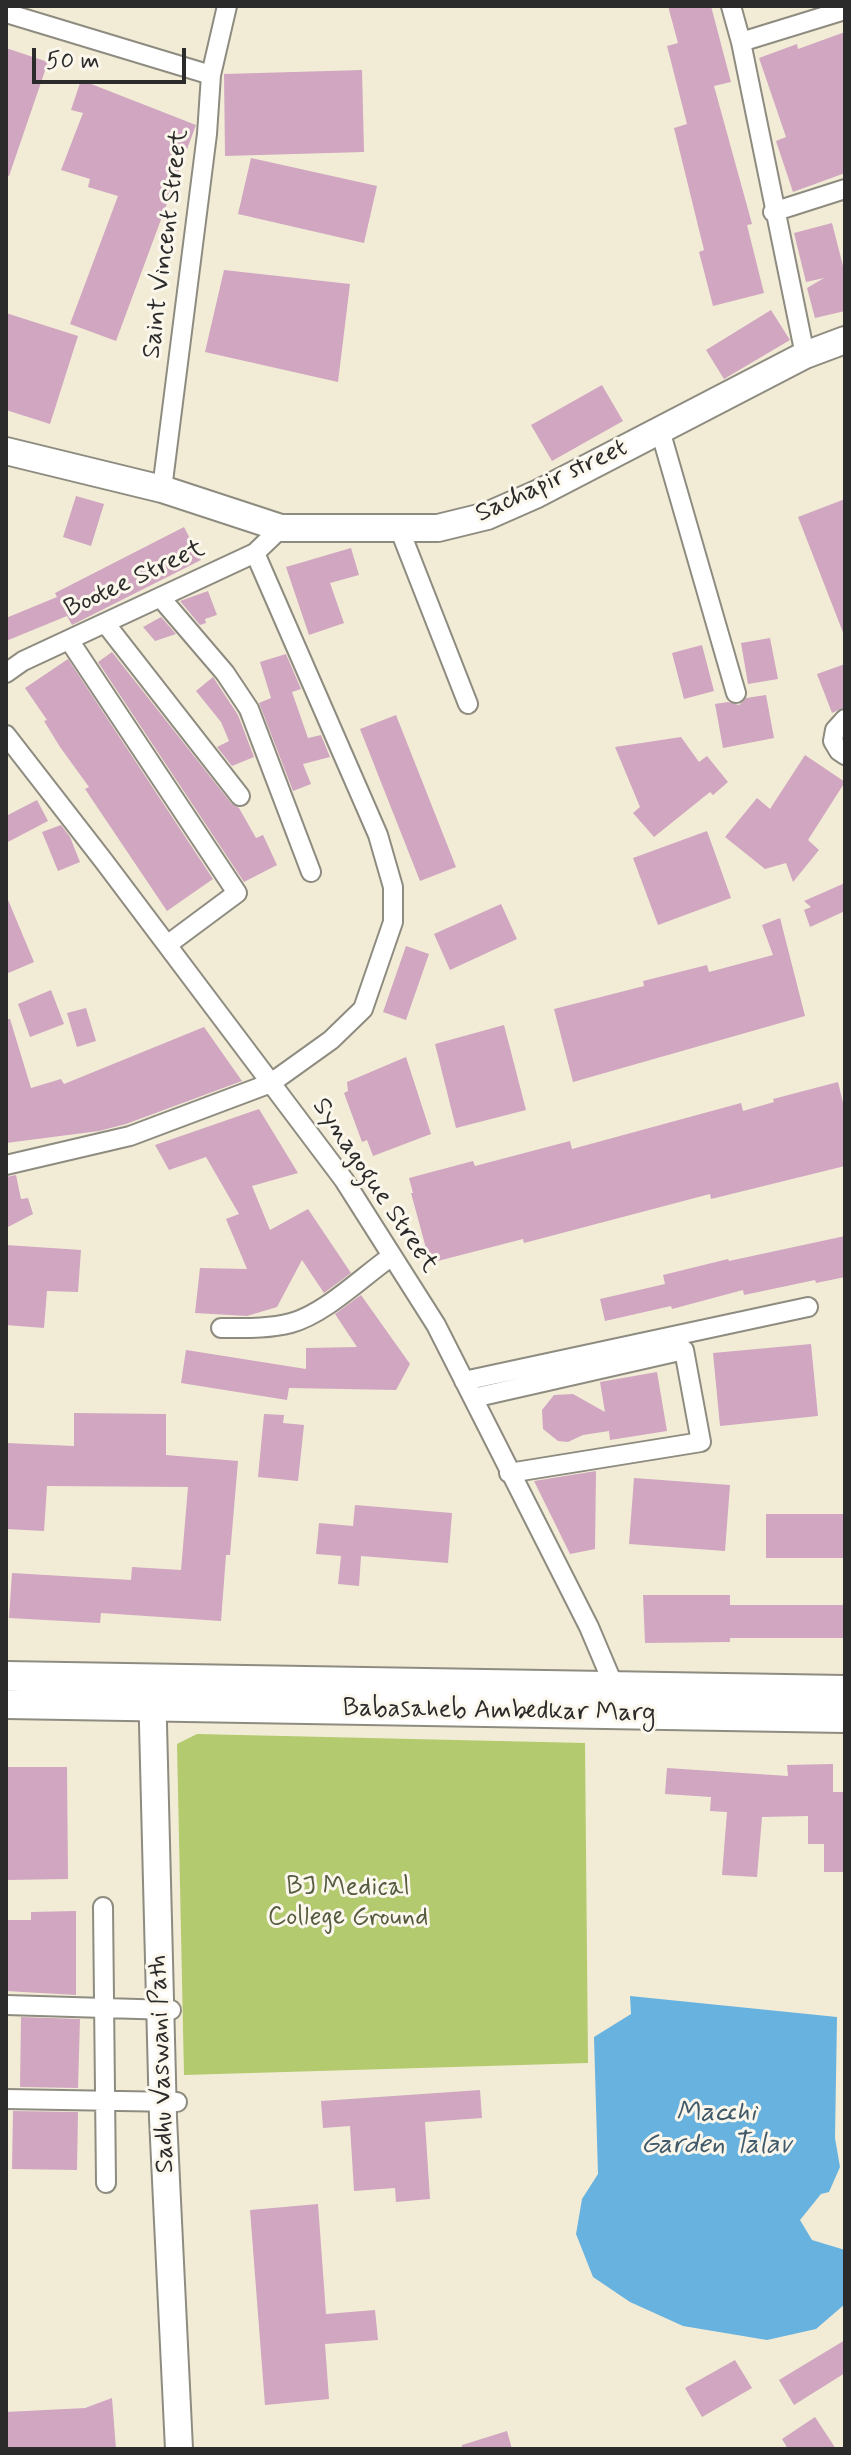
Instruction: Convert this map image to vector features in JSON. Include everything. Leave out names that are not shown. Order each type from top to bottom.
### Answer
[{"type":"main road","name":"Sachapir street","points":[[6,451],[162,489],[281,528],[438,528],[487,516],[537,494],[805,355],[845,340]]},
{"type":"main road","points":[[6,1676],[160,1692]]},
{"type":"main road","name":"Babasaheb Ambedkar Marg","points":[[615,1700],[845,1690]]},
{"type":"main road","name":"Babasaheb Ambedkar Marg","points":[[160,1692],[615,1700],[845,1718]]},
{"type":"main road","points":[[6,1704],[160,1692]]},
{"type":"main road","name":"Sadhu Vaswani Path","points":[[160,1692],[179,2449]]},
{"type":"main road","name":"Sadhu Vaswani Path","points":[[170,2101],[194,2449]]},
{"type":"street","name":"Saint Vincent Street","points":[[162,489],[206,149],[211,75],[227,6]]},
{"type":"street","points":[[731,6],[805,355]]},
{"type":"street","points":[[741,42],[845,10]]},
{"type":"street","points":[[6,13],[211,75]]},
{"type":"street","points":[[773,212],[845,189]]},
{"type":"street","points":[[660,430],[736,693]]},
{"type":"street","name":"Bootee Street","points":[[6,673],[23,661],[255,553],[281,528]]},
{"type":"street","points":[[399,528],[468,704]]},
{"type":"street","points":[[6,1165],[130,1136],[271,1083],[331,1040],[363,1009],[393,922],[393,887],[378,835],[255,553]]},
{"type":"street","points":[[160,597],[225,673],[249,709],[311,872]]},
{"type":"street","points":[[105,623],[240,796]]},
{"type":"street","points":[[69,640],[237,893],[167,945]]},
{"type":"street","points":[[845,719],[835,730],[833,741],[845,755]]},
{"type":"street","name":"Synagogue Street","points":[[6,735],[344,1180],[436,1325],[589,1627],[615,1700]]},
{"type":"street","points":[[221,1328],[272,1327],[312,1315],[392,1256]]},
{"type":"street","points":[[469,1389],[808,1307]]},
{"type":"street","points":[[469,1389],[684,1350],[701,1442],[509,1473]]},
{"type":"street","points":[[103,1907],[106,2183]]},
{"type":"street","points":[[6,2005],[166,2009]]},
{"type":"street","points":[[6,2099],[170,2101]]},
{"type":"green space","name":"BJ Medical College Ground","points":[[197,1734],[585,1743],[588,2063],[184,2075],[177,1744]]},
{"type":"water","name":"Macchi Garden Talav","points":[[630,1996],[837,2017],[835,2138],[840,2167],[829,2192],[821,2194],[800,2220],[812,2240],[845,2250],[845,2304],[816,2329],[767,2340],[683,2326],[630,2302],[593,2277],[576,2234],[582,2199],[598,2174],[594,2037],[631,2014]]},
{"type":"building","points":[[668,6],[711,6],[731,82],[714,86],[752,224],[747,225],[764,293],[713,306],[699,252],[704,250],[674,128],[687,124],[667,46],[678,43]]},
{"type":"building","points":[[845,32],[845,173],[793,192],[776,141],[786,137],[759,58],[797,44],[798,49]]},
{"type":"building","points":[[6,48],[48,62],[9,176],[6,175]]},
{"type":"building","points":[[362,70],[364,152],[225,156],[224,74]]},
{"type":"building","points":[[81,80],[196,125],[116,341],[70,324],[118,196],[88,187],[90,179],[61,170],[83,113],[71,110]]},
{"type":"building","points":[[251,158],[377,186],[364,243],[238,214]]},
{"type":"building","points":[[832,223],[845,265],[845,311],[815,318],[807,288],[824,278],[806,282],[794,233]]},
{"type":"building","points":[[224,270],[350,284],[338,382],[205,352]]},
{"type":"building","points":[[771,310],[790,340],[724,379],[706,350]]},
{"type":"building","points":[[6,313],[78,336],[50,424],[6,410]]},
{"type":"building","points":[[602,385],[623,421],[552,461],[531,425]]},
{"type":"building","points":[[76,496],[104,504],[91,546],[63,537]]},
{"type":"building","points":[[845,499],[845,635],[844,635],[798,517]]},
{"type":"building","points":[[184,527],[201,560],[72,625],[67,616],[6,641],[6,618],[57,597],[55,593]]},
{"type":"building","points":[[351,548],[359,575],[330,583],[344,623],[309,635],[286,567]]},
{"type":"building","points":[[208,591],[217,615],[205,619],[206,623],[200,625],[180,601]]},
{"type":"building","points":[[161,617],[176,634],[155,641],[143,627]]},
{"type":"building","points":[[770,638],[778,679],[748,684],[741,643]]},
{"type":"building","points":[[702,645],[714,691],[684,699],[672,653]]},
{"type":"building","points":[[112,652],[231,803],[239,808],[256,838],[263,835],[277,865],[244,882],[98,662]]},
{"type":"building","points":[[286,654],[301,689],[292,692],[308,738],[321,735],[330,757],[303,764],[311,784],[293,791],[259,703],[271,698],[260,662]]},
{"type":"building","points":[[68,659],[213,879],[167,911],[85,789],[89,787],[60,747],[44,721],[47,720],[25,688]]},
{"type":"building","points":[[845,664],[845,707],[832,713],[817,674]]},
{"type":"building","points":[[213,677],[238,715],[254,757],[232,766],[217,747],[229,741],[221,722],[196,691]]},
{"type":"building","points":[[766,695],[774,738],[723,748],[715,704],[728,702],[739,705],[746,698]]},
{"type":"building","points":[[396,715],[456,867],[420,881],[360,729]]},
{"type":"building","points":[[681,737],[699,762],[707,756],[728,782],[713,795],[710,792],[654,837],[633,813],[640,807],[615,747]]},
{"type":"building","points":[[805,755],[845,782],[808,840],[819,850],[793,882],[786,863],[765,869],[725,837],[757,798],[770,809]]},
{"type":"building","points":[[37,800],[48,821],[6,843],[6,816]]},
{"type":"building","points":[[61,825],[70,837],[80,862],[58,871],[42,832]]},
{"type":"building","points":[[707,831],[731,898],[658,925],[633,858]]},
{"type":"building","points":[[845,883],[845,911],[810,927],[804,910],[811,907],[804,901]]},
{"type":"building","points":[[6,895],[34,962],[6,974]]},
{"type":"building","points":[[501,904],[517,939],[450,970],[434,934]]},
{"type":"building","points":[[780,918],[805,1016],[573,1082],[554,1009],[644,986],[643,981],[707,965],[709,972],[773,955],[762,925]]},
{"type":"building","points":[[406,946],[429,954],[406,1020],[383,1012]]},
{"type":"building","points":[[51,990],[64,1024],[30,1037],[18,1004]]},
{"type":"building","points":[[86,1008],[96,1041],[77,1047],[67,1013]]},
{"type":"building","points":[[6,1019],[10,1019],[31,1088],[61,1079],[64,1084],[204,1027],[242,1081],[126,1124],[99,1131],[6,1143]]},
{"type":"building","points":[[504,1025],[526,1110],[456,1128],[435,1044]]},
{"type":"building","points":[[406,1057],[431,1134],[373,1156],[367,1140],[362,1142],[344,1093],[348,1091],[347,1082]]},
{"type":"building","points":[[838,1082],[845,1111],[845,1166],[711,1199],[710,1194],[524,1243],[523,1239],[430,1263],[409,1178],[473,1161],[475,1166],[570,1141],[572,1149],[741,1103],[743,1111],[774,1102],[773,1099]]},
{"type":"building","points":[[259,1109],[298,1173],[252,1186],[270,1230],[308,1209],[351,1273],[324,1293],[302,1260],[277,1307],[247,1316],[195,1313],[200,1268],[247,1269],[226,1219],[239,1214],[206,1157],[169,1170],[155,1145]]},
{"type":"building","points":[[16,1175],[21,1199],[28,1198],[33,1214],[6,1228],[6,1177]]},
{"type":"building","points":[[845,1236],[845,1277],[744,1295],[743,1290],[672,1309],[671,1306],[605,1321],[600,1299],[665,1284],[663,1275]]},
{"type":"building","points":[[6,1245],[81,1250],[78,1292],[47,1291],[44,1328],[6,1325]]},
{"type":"building","points":[[361,1295],[410,1364],[396,1390],[289,1388],[287,1400],[181,1383],[186,1350],[306,1369],[306,1348],[357,1347],[335,1314]]},
{"type":"building","points":[[811,1344],[818,1416],[720,1426],[713,1353]]},
{"type":"building","points":[[657,1372],[667,1431],[610,1440],[609,1431],[583,1435],[568,1442],[558,1441],[543,1429],[542,1410],[554,1395],[573,1394],[605,1412],[600,1382]]},
{"type":"building","points":[[74,1413],[166,1414],[166,1455],[238,1461],[221,1621],[101,1613],[100,1623],[9,1618],[12,1573],[131,1580],[132,1567],[181,1570],[188,1487],[47,1486],[44,1531],[6,1529],[6,1443],[74,1446]]},
{"type":"building","points":[[264,1414],[284,1415],[283,1423],[304,1425],[298,1481],[258,1477]]},
{"type":"building","points":[[596,1471],[595,1549],[570,1554],[534,1481]]},
{"type":"building","points":[[634,1478],[730,1485],[725,1551],[629,1544]]},
{"type":"building","points":[[355,1505],[452,1513],[448,1563],[361,1556],[359,1586],[338,1584],[341,1556],[316,1554],[319,1523],[353,1526]]},
{"type":"building","points":[[766,1514],[845,1514],[845,1558],[766,1558]]},
{"type":"building","points":[[643,1595],[730,1595],[730,1605],[844,1605],[844,1638],[730,1638],[730,1642],[645,1643]]},
{"type":"building","points":[[833,1764],[833,1792],[845,1792],[845,1872],[824,1872],[824,1844],[808,1844],[808,1816],[762,1817],[757,1877],[722,1875],[727,1812],[710,1811],[711,1797],[665,1794],[667,1768],[788,1776],[787,1765]]},
{"type":"building","points":[[6,1767],[67,1767],[68,1879],[6,1880]]},
{"type":"building","points":[[76,1911],[76,1995],[6,1991],[6,1920],[31,1920],[31,1912]]},
{"type":"building","points":[[21,2017],[80,2019],[78,2088],[20,2087]]},
{"type":"building","points":[[480,2090],[482,2118],[425,2122],[430,2199],[396,2202],[395,2188],[354,2191],[350,2126],[323,2128],[321,2101]]},
{"type":"building","points":[[13,2111],[78,2112],[77,2170],[12,2169]]},
{"type":"building","points":[[318,2204],[326,2314],[375,2310],[378,2340],[325,2344],[329,2399],[265,2405],[250,2210]]},
{"type":"building","points":[[845,2340],[845,2373],[794,2405],[779,2380]]},
{"type":"building","points":[[735,2360],[752,2388],[702,2417],[685,2388]]},
{"type":"building","points":[[112,2398],[116,2449],[6,2449],[6,2412],[85,2408]]},
{"type":"building","points":[[815,2417],[836,2449],[788,2449],[782,2439]]},
{"type":"building","points":[[507,2431],[512,2449],[462,2449],[462,2445]]}]
